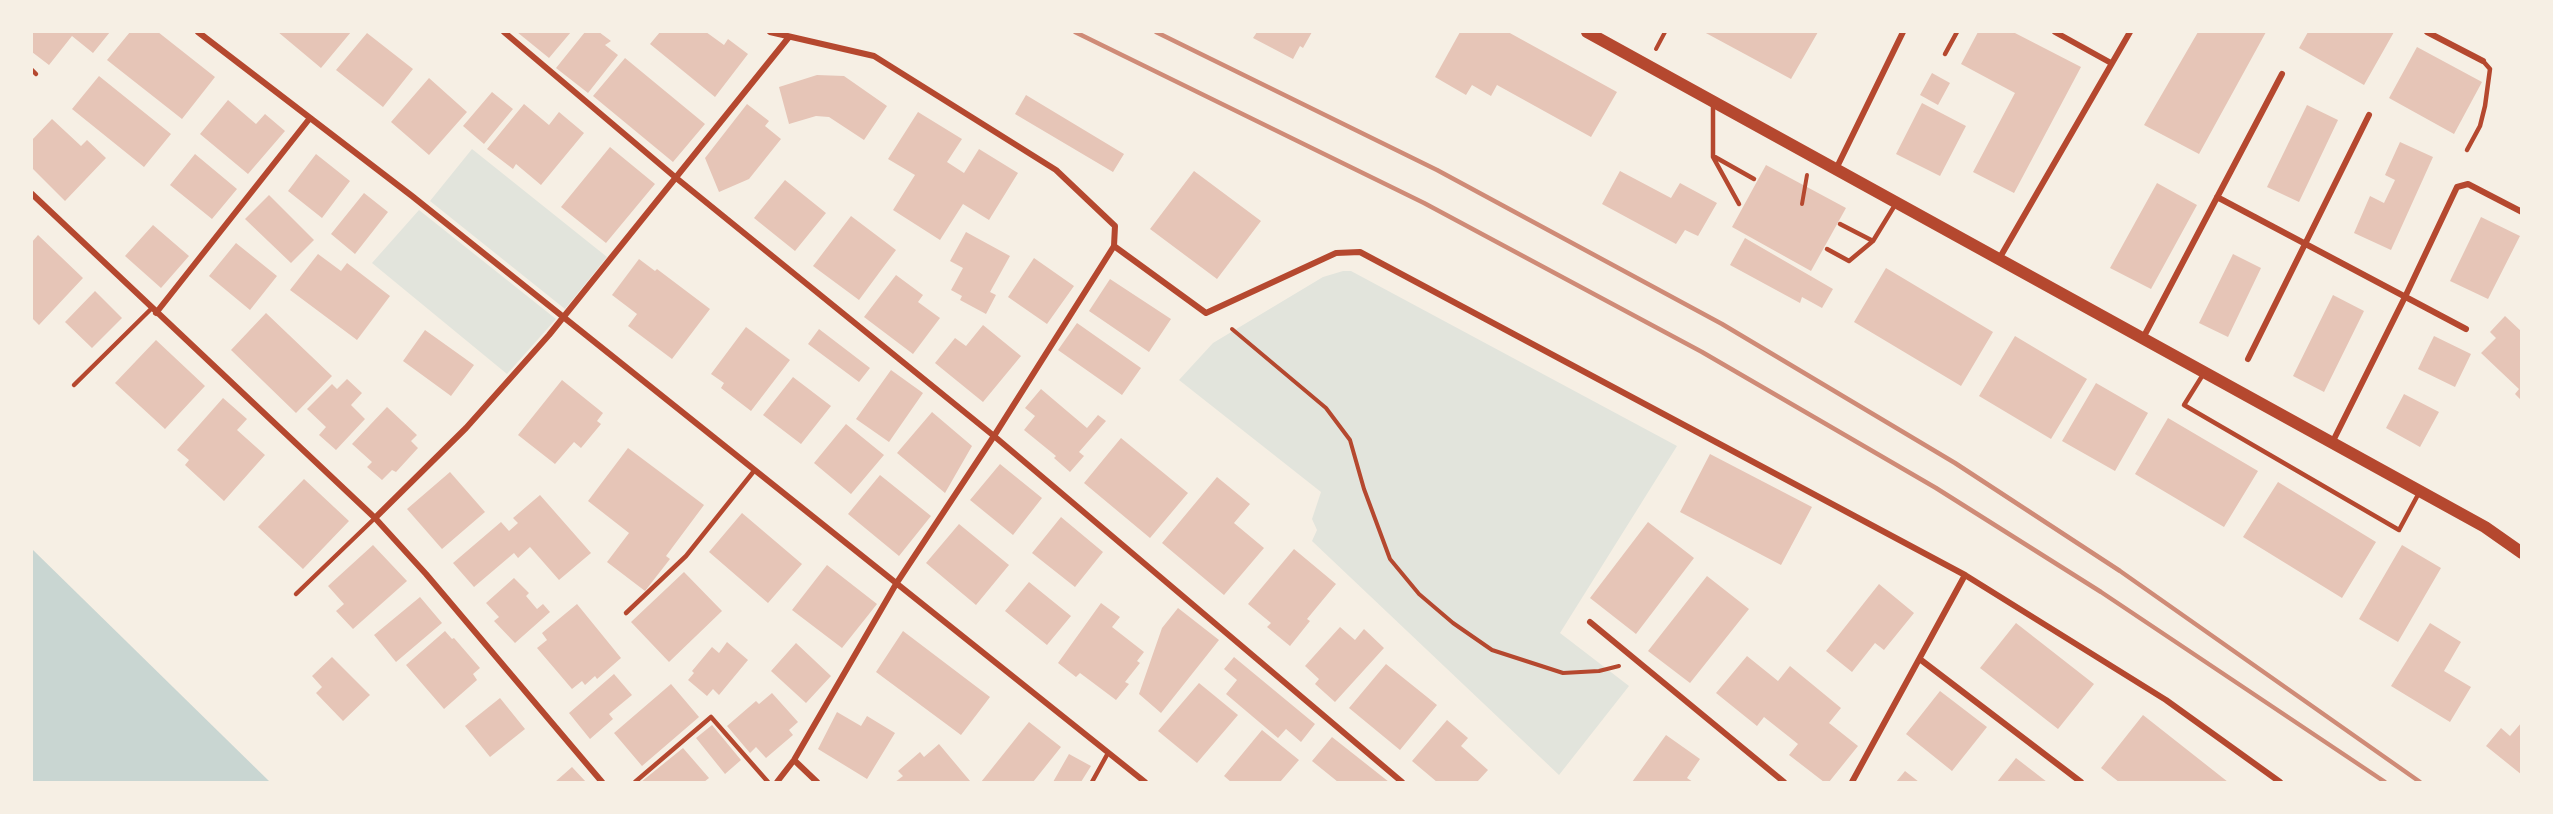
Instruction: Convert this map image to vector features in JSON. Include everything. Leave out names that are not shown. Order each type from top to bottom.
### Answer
[{"type":"main road","points":[[1587,32],[2420,492],[2485,527],[2522,542]]},
{"type":"main road","points":[[2485,527],[2522,553]]},
{"type":"street","points":[[198,32],[412,196],[1145,783]]},
{"type":"street","points":[[504,32],[675,177],[994,436],[1401,782]]},
{"type":"street","points":[[770,32],[874,56],[1056,170],[1115,226],[1114,246],[994,436],[896,584],[794,759],[777,783]]},
{"type":"street","points":[[1836,169],[1903,32]]},
{"type":"street","points":[[2055,32],[2111,63]]},
{"type":"street","points":[[1999,259],[2130,32]]},
{"type":"street","points":[[2427,32],[2483,61]]},
{"type":"street","points":[[375,518],[466,428],[563,318],[789,37]]},
{"type":"street","points":[[2143,338],[2282,74]]},
{"type":"street","points":[[2248,359],[2369,115]]},
{"type":"street","points":[[153,311],[310,118]]},
{"type":"street","points":[[2332,443],[2457,187],[2468,184],[2522,212]]},
{"type":"street","points":[[32,194],[153,311],[375,518],[426,574],[602,783]]},
{"type":"street","points":[[2217,197],[2466,329]]},
{"type":"street","points":[[1114,246],[1206,313],[1336,253],[1360,252],[1965,575],[2166,700],[2280,783]]},
{"type":"street","points":[[1852,783],[1921,660],[1965,575]]},
{"type":"street","points":[[1590,622],[1784,783]]},
{"type":"street","points":[[1921,660],[2080,783]]},
{"type":"street","points":[[794,759],[817,783]]},
{"type":"lane","points":[[1945,54],[1957,32]]},
{"type":"lane","points":[[2467,150],[2480,126],[2485,106],[2490,69],[2483,61]]},
{"type":"lane","points":[[32,70],[36,75]]},
{"type":"lane","points":[[1713,101],[1713,157],[1739,204]]},
{"type":"lane","points":[[1713,157],[1755,179]]},
{"type":"lane","points":[[1827,249],[1849,261],[1873,241],[1897,203]]},
{"type":"lane","points":[[1840,224],[1873,241]]},
{"type":"lane","points":[[74,385],[153,311]]},
{"type":"lane","points":[[2204,372],[2184,405],[2399,530],[2420,492]]},
{"type":"lane","points":[[626,614],[686,556],[754,471]]},
{"type":"lane","points":[[296,594],[375,518]]},
{"type":"lane","points":[[635,783],[711,717],[768,783]]},
{"type":"lane","points":[[1092,783],[1108,753]]},
{"type":"path","points":[[1656,49],[1665,32]]},
{"type":"path","points":[[1802,204],[1807,176]]},
{"type":"path","points":[[1232,328],[1326,408],[1350,440],[1364,489],[1390,559],[1419,594],[1453,623],[1492,650],[1563,673],[1599,671],[1637,661]]},
{"type":"shaded area","points":[[472,149],[607,257],[565,309],[430,201]]},
{"type":"shaded area","points":[[419,210],[556,319],[507,374],[372,263]]},
{"type":"shaded area","points":[[1351,271],[1677,446],[1560,633],[1629,686],[1559,775],[1312,541],[1317,530],[1312,519],[1321,492],[1179,380],[1213,343],[1323,277]]},
{"type":"shaded area","points":[[32,549],[270,782],[32,782]]},
{"type":"building","points":[[32,32],[110,32],[93,53],[72,36],[49,65],[32,52]]},
{"type":"building","points":[[130,32],[158,32],[215,77],[182,119],[107,60]]},
{"type":"building","points":[[278,32],[351,32],[321,68]]},
{"type":"building","points":[[517,32],[571,32],[549,58]]},
{"type":"building","points":[[585,32],[599,32],[611,41],[605,45],[618,55],[588,93],[556,68]]},
{"type":"building","points":[[660,32],[706,32],[724,45],[728,39],[748,54],[715,97],[650,44]]},
{"type":"building","points":[[1257,32],[1312,32],[1303,48],[1300,46],[1293,59],[1253,38]]},
{"type":"building","points":[[1460,32],[1508,32],[1617,92],[1591,137],[1497,85],[1491,96],[1472,85],[1466,95],[1435,77]]},
{"type":"building","points":[[1704,32],[1818,32],[1791,79]]},
{"type":"building","points":[[1978,32],[2013,32],[2081,67],[2014,193],[1973,172],[2015,93],[1961,64]]},
{"type":"building","points":[[2198,32],[2266,32],[2199,154],[2144,125]]},
{"type":"building","points":[[2308,32],[2394,32],[2364,85],[2299,48]]},
{"type":"building","points":[[367,33],[413,69],[383,107],[336,70]]},
{"type":"building","points":[[2417,47],[2482,82],[2454,134],[2389,98]]},
{"type":"building","points":[[625,58],[705,124],[673,162],[593,96]]},
{"type":"building","points":[[1932,73],[1950,83],[1938,105],[1920,95]]},
{"type":"building","points":[[817,75],[844,76],[887,106],[864,140],[829,117],[816,116],[789,124],[779,87]]},
{"type":"building","points":[[99,76],[171,134],[144,167],[72,109]]},
{"type":"building","points":[[429,78],[467,112],[429,155],[391,122]]},
{"type":"building","points":[[492,92],[513,109],[484,144],[463,126]]},
{"type":"building","points":[[1026,95],[1124,154],[1113,172],[1015,114]]},
{"type":"building","points":[[228,100],[256,124],[265,114],[285,131],[248,174],[200,134]]},
{"type":"building","points":[[1922,103],[1966,126],[1940,176],[1896,154]]},
{"type":"building","points":[[524,104],[549,125],[559,112],[584,133],[541,185],[516,164],[513,169],[487,149]]},
{"type":"building","points":[[747,104],[769,121],[765,126],[781,139],[749,179],[719,192],[705,158]]},
{"type":"building","points":[[2307,105],[2338,120],[2299,202],[2267,187]]},
{"type":"building","points":[[918,112],[962,139],[947,162],[964,173],[979,149],[1018,173],[989,220],[963,204],[940,240],[893,210],[915,175],[888,159]]},
{"type":"building","points":[[52,119],[81,146],[87,140],[106,158],[65,201],[32,168],[32,140]]},
{"type":"building","points":[[2400,142],[2433,157],[2391,250],[2354,233],[2370,196],[2384,203],[2395,180],[2385,175]]},
{"type":"building","points":[[610,147],[655,184],[606,243],[561,207]]},
{"type":"building","points":[[195,154],[237,189],[212,219],[170,185]]},
{"type":"building","points":[[316,154],[350,181],[322,218],[288,191]]},
{"type":"building","points":[[1766,165],[1846,208],[1811,271],[1732,227]]},
{"type":"building","points":[[1194,171],[1261,221],[1217,279],[1150,229]]},
{"type":"building","points":[[1620,171],[1671,198],[1680,183],[1717,203],[1698,236],[1685,230],[1676,244],[1602,204]]},
{"type":"building","points":[[785,180],[826,213],[795,251],[754,218]]},
{"type":"building","points":[[2157,183],[2197,205],[2151,289],[2110,268]]},
{"type":"building","points":[[364,193],[388,212],[355,254],[331,234]]},
{"type":"building","points":[[269,195],[314,240],[291,263],[245,219]]},
{"type":"building","points":[[851,216],[896,250],[859,300],[813,266]]},
{"type":"building","points":[[2481,217],[2520,236],[2488,299],[2450,281]]},
{"type":"building","points":[[153,225],[189,256],[161,288],[125,256]]},
{"type":"building","points":[[966,232],[1010,256],[990,292],[996,295],[986,314],[960,300],[962,296],[951,290],[963,268],[950,261]]},
{"type":"building","points":[[38,235],[83,278],[39,325],[32,318],[32,242]]},
{"type":"building","points":[[1745,238],[1833,289],[1822,308],[1802,297],[1800,303],[1730,265]]},
{"type":"building","points":[[236,243],[277,276],[250,310],[209,276]]},
{"type":"building","points":[[318,254],[341,271],[347,263],[390,296],[357,340],[290,290]]},
{"type":"building","points":[[2233,254],[2261,268],[2228,337],[2199,323]]},
{"type":"building","points":[[1034,258],[1074,286],[1047,324],[1008,297]]},
{"type":"building","points":[[639,259],[655,271],[657,269],[710,309],[672,359],[628,326],[637,314],[612,295]]},
{"type":"building","points":[[1886,268],[1993,332],[1961,386],[1854,322]]},
{"type":"building","points":[[896,275],[923,295],[918,302],[940,318],[913,354],[864,317]]},
{"type":"building","points":[[1110,279],[1171,319],[1149,352],[1089,311]]},
{"type":"building","points":[[95,291],[122,318],[92,348],[65,322]]},
{"type":"building","points":[[2333,295],[2364,311],[2324,392],[2293,376]]},
{"type":"building","points":[[266,313],[332,376],[296,413],[231,350]]},
{"type":"building","points":[[2505,316],[2522,332],[2522,401],[2515,394],[2519,389],[2481,353],[2496,338],[2490,332]]},
{"type":"building","points":[[1077,323],[1141,368],[1122,395],[1058,350]]},
{"type":"building","points":[[983,325],[1021,356],[983,402],[935,363],[955,338],[966,346]]},
{"type":"building","points":[[746,327],[790,360],[751,411],[721,388],[724,383],[711,374]]},
{"type":"building","points":[[819,329],[870,368],[859,382],[808,344]]},
{"type":"building","points":[[425,330],[474,365],[451,396],[403,361]]},
{"type":"building","points":[[2015,336],[2087,379],[2051,439],[1979,396]]},
{"type":"building","points":[[2434,336],[2471,354],[2455,387],[2418,369]]},
{"type":"building","points":[[156,340],[205,386],[165,429],[115,383]]},
{"type":"building","points":[[891,370],[923,393],[889,442],[856,419]]},
{"type":"building","points":[[793,377],[831,406],[801,444],[763,415]]},
{"type":"building","points":[[347,379],[362,393],[351,405],[365,419],[336,450],[319,435],[326,427],[307,409],[332,384],[337,389]]},
{"type":"building","points":[[562,380],[603,413],[597,421],[601,424],[581,448],[574,442],[555,464],[518,435]]},
{"type":"building","points":[[2096,383],[2148,413],[2115,471],[2062,441]]},
{"type":"building","points":[[1041,389],[1087,428],[1098,415],[1106,421],[1079,452],[1084,456],[1070,472],[1054,458],[1056,456],[1024,430],[1035,416],[1025,408]]},
{"type":"building","points":[[2404,394],[2439,412],[2420,447],[2386,428]]},
{"type":"building","points":[[223,398],[247,419],[237,430],[265,455],[224,501],[185,465],[189,460],[177,450]]},
{"type":"building","points":[[387,407],[417,435],[411,441],[418,448],[396,472],[392,470],[382,480],[367,467],[372,462],[352,444]]},
{"type":"building","points":[[932,412],[972,446],[945,493],[897,453]]},
{"type":"building","points":[[2168,418],[2258,471],[2224,527],[2135,474]]},
{"type":"building","points":[[846,424],[884,455],[851,494],[814,463]]},
{"type":"building","points":[[1121,438],[1188,493],[1150,538],[1084,483]]},
{"type":"building","points":[[628,448],[704,505],[666,556],[670,559],[645,591],[607,562],[629,533],[588,501]]},
{"type":"building","points":[[1710,454],[1812,507],[1781,565],[1680,512]]},
{"type":"building","points":[[1000,464],[1042,498],[1013,535],[970,500]]},
{"type":"building","points":[[450,472],[485,512],[442,549],[407,509]]},
{"type":"building","points":[[880,475],[931,516],[899,556],[848,514]]},
{"type":"building","points":[[1217,477],[1250,504],[1234,523],[1264,548],[1224,595],[1162,543]]},
{"type":"building","points":[[304,479],[349,521],[303,569],[258,527]]},
{"type":"building","points":[[2278,482],[2376,542],[2342,598],[2243,537]]},
{"type":"building","points":[[540,495],[591,553],[559,580],[530,547],[518,558],[514,553],[474,587],[453,563],[501,522],[509,531],[518,523],[513,518]]},
{"type":"building","points":[[742,513],[802,564],[768,603],[709,552]]},
{"type":"building","points":[[1061,517],[1103,552],[1075,587],[1032,553]]},
{"type":"building","points":[[1648,522],[1694,558],[1636,634],[1590,598]]},
{"type":"building","points":[[959,524],[1009,565],[976,605],[926,563]]},
{"type":"building","points":[[373,545],[407,581],[353,629],[336,611],[344,604],[328,586]]},
{"type":"building","points":[[2402,545],[2441,568],[2398,642],[2359,619]]},
{"type":"building","points":[[1294,549],[1336,584],[1307,619],[1310,621],[1290,646],[1267,627],[1271,623],[1248,604]]},
{"type":"building","points":[[827,565],[877,604],[842,648],[792,610]]},
{"type":"building","points":[[684,572],[722,611],[669,662],[631,622]]},
{"type":"building","points":[[1707,576],[1749,609],[1690,683],[1648,651]]},
{"type":"building","points":[[514,578],[529,593],[526,596],[537,609],[543,604],[550,612],[515,643],[494,621],[499,617],[486,603]]},
{"type":"building","points":[[1029,582],[1071,616],[1047,645],[1005,611]]},
{"type":"building","points":[[1879,584],[1914,613],[1884,650],[1875,643],[1852,672],[1826,651]]},
{"type":"building","points":[[420,597],[442,623],[396,662],[374,635]]},
{"type":"building","points":[[1101,603],[1120,617],[1112,627],[1144,652],[1137,661],[1140,663],[1125,682],[1129,684],[1116,700],[1080,673],[1076,677],[1058,663]]},
{"type":"building","points":[[577,604],[621,658],[597,679],[595,676],[585,685],[582,681],[572,689],[537,648],[547,640],[542,633]]},
{"type":"building","points":[[1178,608],[1219,640],[1161,713],[1139,694],[1162,628]]},
{"type":"building","points":[[2016,623],[2094,684],[2058,729],[1980,668]]},
{"type":"building","points":[[2430,623],[2461,642],[2444,671],[2471,687],[2450,722],[2391,686]]},
{"type":"building","points":[[1340,627],[1355,640],[1364,629],[1384,648],[1335,702],[1315,684],[1319,679],[1305,666]]},
{"type":"building","points":[[445,631],[480,668],[473,674],[477,680],[444,709],[406,665]]},
{"type":"building","points":[[903,631],[990,697],[961,735],[876,672]]},
{"type":"building","points":[[727,642],[748,660],[719,695],[713,689],[707,696],[688,680],[694,673],[692,671],[712,647],[719,653]]},
{"type":"building","points":[[796,643],[831,676],[806,703],[771,671]]},
{"type":"building","points":[[1747,656],[1778,681],[1790,666],[1841,708],[1829,723],[1858,746],[1829,782],[1824,782],[1789,755],[1798,744],[1764,717],[1757,726],[1716,693]]},
{"type":"building","points":[[332,657],[370,695],[343,721],[316,693],[322,687],[312,676]]},
{"type":"building","points":[[1234,657],[1315,724],[1301,742],[1286,729],[1278,738],[1226,694],[1237,680],[1224,669]]},
{"type":"building","points":[[1386,664],[1437,705],[1400,750],[1349,708]]},
{"type":"building","points":[[614,674],[632,695],[609,714],[613,719],[590,739],[569,713]]},
{"type":"building","points":[[1199,683],[1238,715],[1197,763],[1158,731]]},
{"type":"building","points":[[671,684],[699,717],[642,766],[614,733]]},
{"type":"building","points":[[1940,691],[1987,727],[1952,771],[1906,734]]},
{"type":"building","points":[[772,693],[798,722],[789,730],[793,735],[766,758],[756,747],[750,753],[727,726],[756,701],[759,704]]},
{"type":"building","points":[[500,698],[525,729],[490,757],[465,726]]},
{"type":"building","points":[[837,712],[861,726],[867,716],[895,733],[867,779],[818,749]]},
{"type":"building","points":[[2143,715],[2228,782],[2119,782],[2101,768]]},
{"type":"building","points":[[1447,720],[1468,738],[1461,746],[1488,770],[1477,782],[1437,782],[1412,761]]},
{"type":"building","points":[[1029,722],[1061,747],[1033,782],[981,782]]},
{"type":"building","points":[[2522,722],[2522,775],[2486,746],[2501,728],[2510,736]]},
{"type":"building","points":[[712,725],[741,760],[725,774],[696,738]]},
{"type":"building","points":[[1262,730],[1299,760],[1280,782],[1231,782],[1224,776]]},
{"type":"building","points":[[1666,735],[1700,759],[1687,778],[1693,782],[1632,782]]},
{"type":"building","points":[[1332,737],[1389,782],[1338,782],[1312,761]]},
{"type":"building","points":[[939,744],[970,781],[895,782],[903,776],[898,771],[920,752],[924,757]]},
{"type":"building","points":[[683,748],[709,778],[704,782],[641,782]]},
{"type":"building","points":[[1069,754],[1091,766],[1081,782],[1053,782]]},
{"type":"building","points":[[2016,758],[2047,782],[1997,782]]},
{"type":"building","points":[[572,767],[586,782],[555,782]]},
{"type":"building","points":[[1905,771],[1919,782],[1896,782]]},
{"type":"railway","points":[[1075,32],[1424,203],[1702,352],[1936,488],[2101,592],[2385,782]]},
{"type":"railway","points":[[1156,32],[1437,170],[1722,324],[1955,463],[2120,571],[2420,782]]}]
